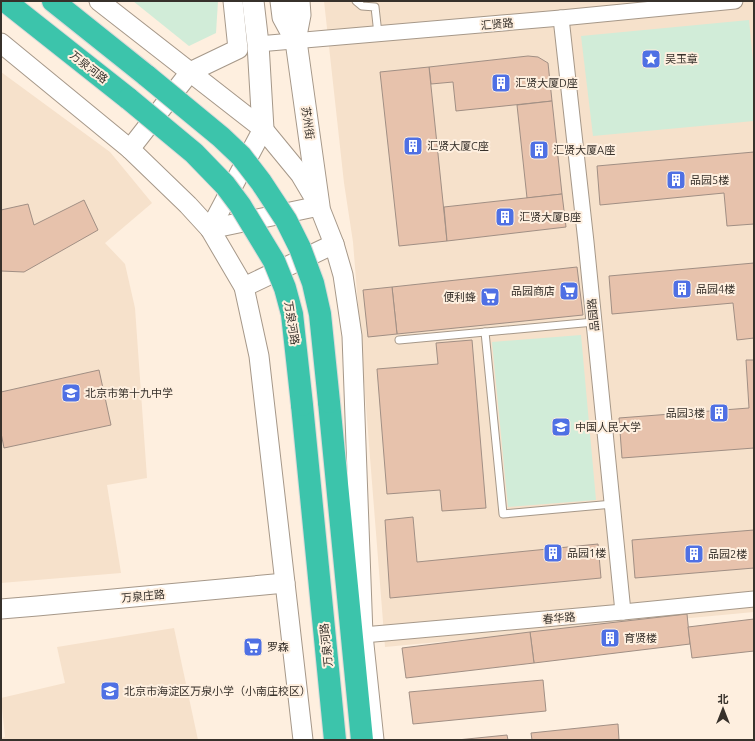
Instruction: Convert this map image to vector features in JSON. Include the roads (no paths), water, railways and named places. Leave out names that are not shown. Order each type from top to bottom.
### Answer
[{"type":"highway","name":"万泉河路","points":[[5,1],[129,99],[194,153],[225,185],[240,205],[274,261],[285,288],[292,314],[335,740]]},
{"type":"highway","points":[[53,1],[221,137],[241,156],[261,182],[286,220],[300,248],[314,289],[320,314],[362,740]]},
{"type":"main road","points":[[253,1],[248,47],[263,129]]},
{"type":"main road","name":"苏州街","points":[[281,1],[283,17],[296,41],[319,206]]},
{"type":"street","points":[[98,1],[263,129],[300,174],[319,206],[334,244],[343,275],[352,336],[363,635],[374,740]]},
{"type":"street","points":[[130,149],[190,72],[248,47],[233,1]]},
{"type":"street","name":"苏州街","points":[[296,41],[301,15],[300,1]]},
{"type":"street","name":"汇贤路","points":[[248,47],[296,41],[735,1]]},
{"type":"street","name":"品园路","points":[[561,18],[613,504],[623,612]]},
{"type":"street","points":[[1,44],[130,149],[184,200],[210,229],[244,287],[259,356],[303,740]]},
{"type":"street","points":[[210,229],[263,129]]},
{"type":"street","points":[[210,229],[319,206]]},
{"type":"street","points":[[244,287],[334,244]]},
{"type":"street","name":"万泉庄路","points":[[1,609],[285,583]]},
{"type":"street","name":"春华路","points":[[363,635],[754,599]]},
{"type":"lane","points":[[356,1],[362,6],[375,7],[378,34]]},
{"type":"lane","points":[[399,340],[594,322]]},
{"type":"lane","points":[[485,332],[503,514],[613,504]]},
{"type":"place","name":"吴玉章","points":[[651,59]]},
{"type":"place","name":"汇贤大厦D座","points":[[501,83]]},
{"type":"place","name":"汇贤大厦C座","points":[[413,146]]},
{"type":"place","name":"汇贤大厦A座","points":[[539,150]]},
{"type":"place","name":"品园5楼","points":[[676,180]]},
{"type":"place","name":"汇贤大厦B座","points":[[505,217]]},
{"type":"place","name":"品园4楼","points":[[682,289]]},
{"type":"place","name":"品园商店","points":[[569,291]]},
{"type":"place","name":"便利蜂","points":[[490,297]]},
{"type":"place","name":"北京市第十九中学","points":[[71,393]]},
{"type":"place","name":"品园3楼","points":[[719,413]]},
{"type":"place","name":"中国人民大学","points":[[561,427]]},
{"type":"place","name":"品园1楼","points":[[553,553]]},
{"type":"place","name":"品园2楼","points":[[694,554]]},
{"type":"place","name":"育贤楼","points":[[610,638]]},
{"type":"place","name":"罗森","points":[[253,647]]},
{"type":"place","name":"北京市海淀区万泉小学（小南庄校区）","points":[[110,691]]}]
